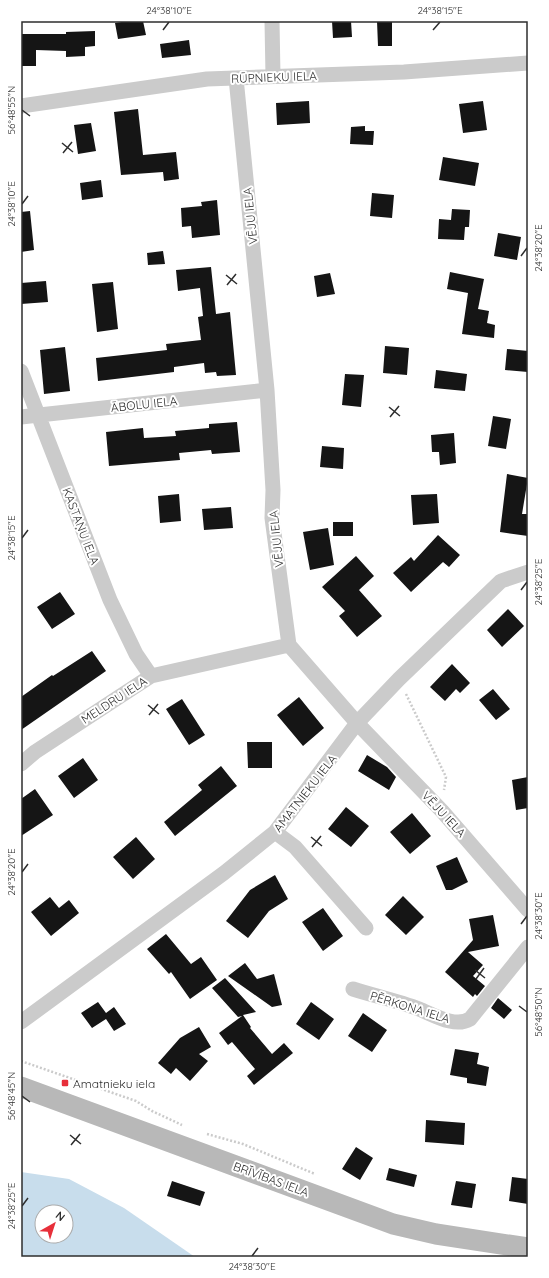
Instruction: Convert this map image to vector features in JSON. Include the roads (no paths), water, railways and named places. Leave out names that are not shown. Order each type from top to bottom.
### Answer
[{"type":"main road","name":"BRĪVĪBAS IELA","points":[[21,1087],[394,1224],[436,1234],[528,1248]]},
{"type":"street","points":[[272,21],[273,76]]},
{"type":"street","name":"RŪPNIEKU IELA","points":[[21,106],[162,84],[207,79],[404,72],[528,62]]},
{"type":"street","name":"VĒJU IELA","points":[[236,78],[267,390],[273,490],[272,518],[289,645],[357,723],[442,810],[528,910]]},
{"type":"street","name":"KASTAŅU IELA","points":[[21,371],[110,600],[136,654],[151,676]]},
{"type":"street","name":"ĀBOLU IELA","points":[[21,417],[267,390]]},
{"type":"street","name":"AMATNIEKU IELA","points":[[21,1022],[224,874],[275,832],[357,723],[399,679],[501,581],[528,572]]},
{"type":"street","name":"MELDRU IELA","points":[[21,764],[35,752],[151,676],[289,645]]},
{"type":"street","points":[[275,832],[295,847],[366,928]]},
{"type":"street","name":"PĒRKONA IELA","points":[[353,989],[419,1009],[436,1017],[465,1022],[470,1020],[528,947]]},
{"type":"water","points":[[21,1172],[69,1179],[124,1208],[195,1257],[21,1257]]},
{"type":"place","name":"Amatnieku iela","points":[[65,1083]]}]
